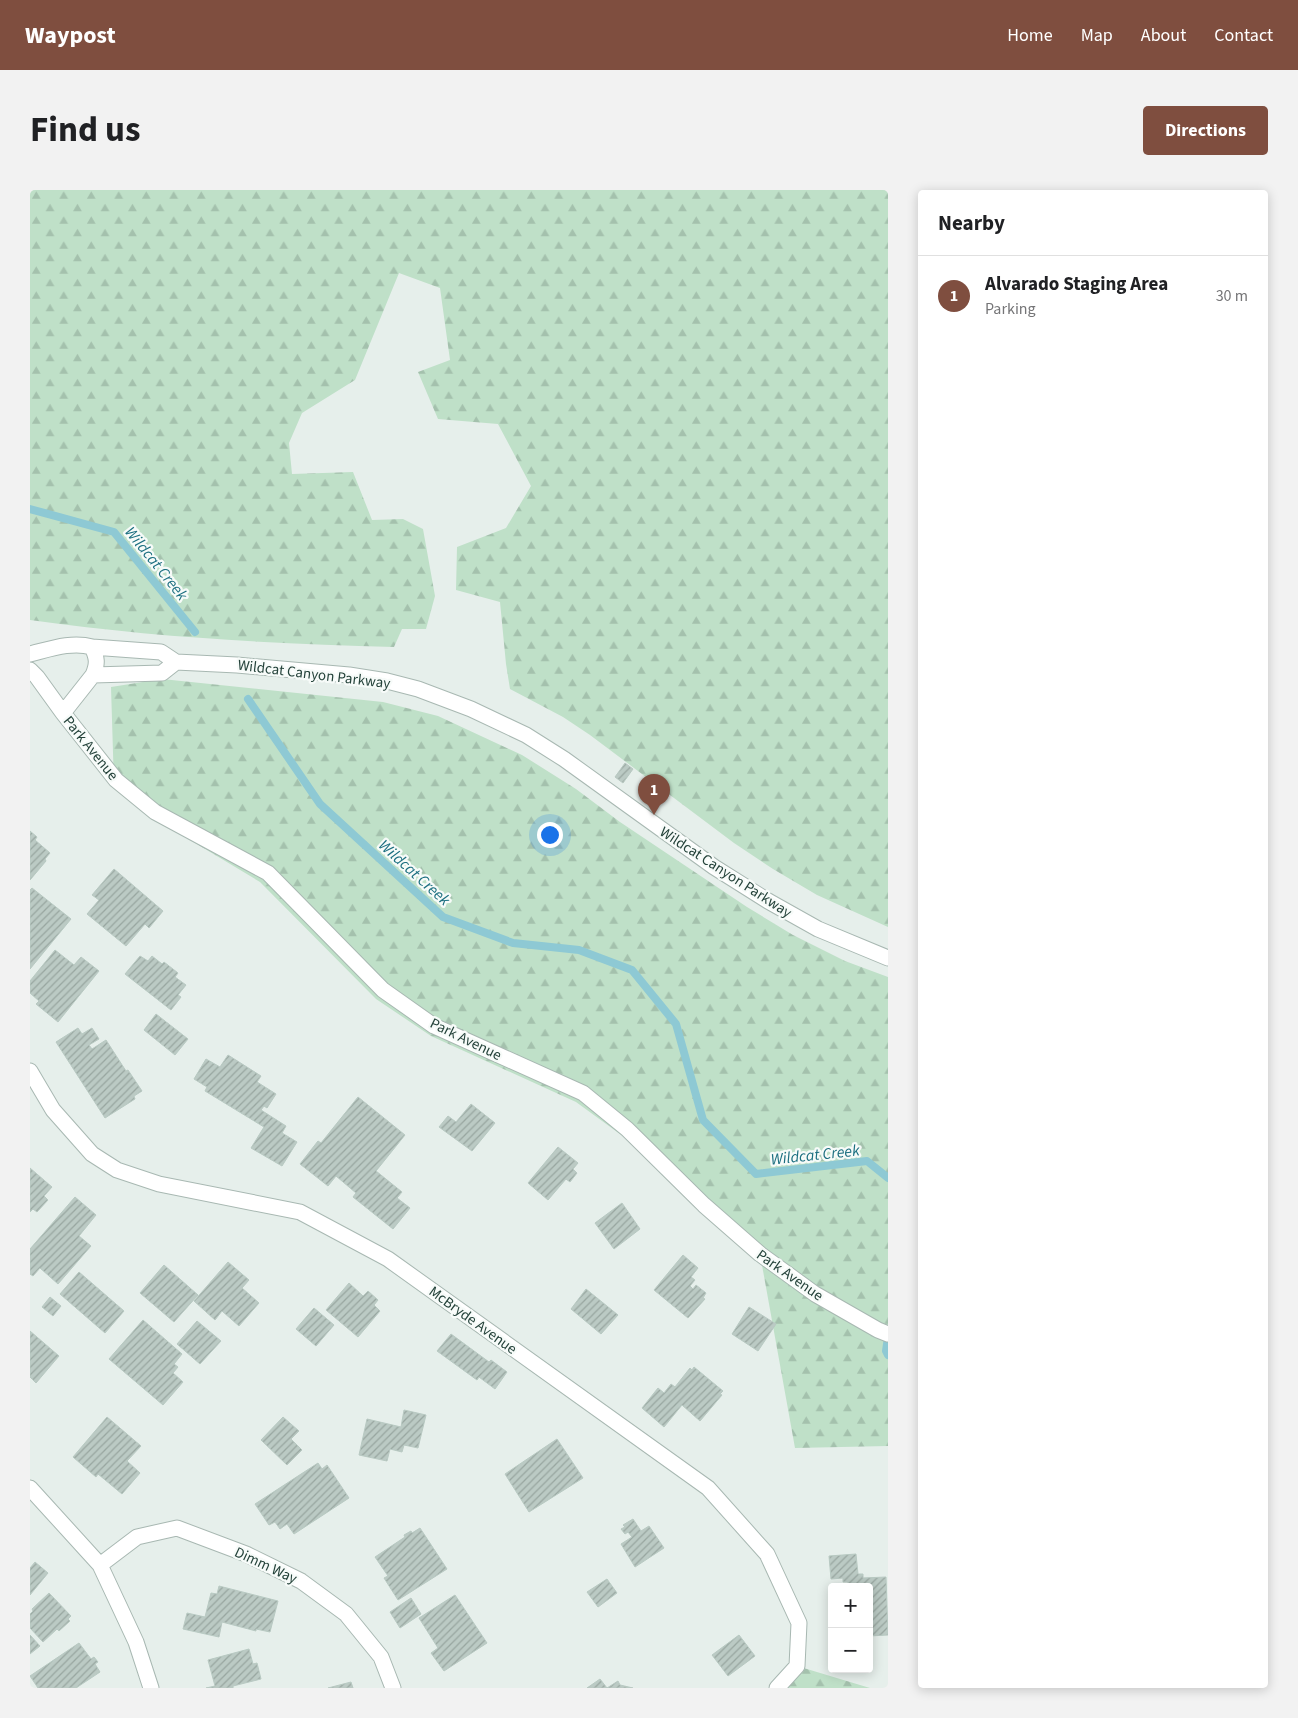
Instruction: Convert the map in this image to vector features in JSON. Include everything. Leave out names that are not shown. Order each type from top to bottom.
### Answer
[{"type":"street","name":"Wildcat Canyon Parkway","points":[[30,654],[72,644],[82,644],[92,647],[161,652],[176,662],[237,665],[349,676],[418,689],[472,709],[526,735],[564,759],[714,867],[768,901],[818,929],[888,958]]},
{"type":"street","points":[[63,713],[93,675],[97,659],[92,647]]},
{"type":"street","points":[[93,675],[162,673],[176,662]]},
{"type":"street","name":"Park Avenue","points":[[30,670],[116,780],[155,812],[268,873],[383,990],[434,1026],[583,1093],[627,1129],[704,1205],[760,1254],[815,1294],[883,1332]]},
{"type":"street","name":"McBryde Avenue","points":[[30,1071],[53,1110],[92,1154],[117,1170],[159,1184],[300,1212],[388,1259],[708,1488],[767,1554],[798,1623],[797,1666],[777,1688]]},
{"type":"street","points":[[30,1488],[100,1565],[136,1642],[151,1688]]},
{"type":"street","name":"Dimm Way","points":[[100,1565],[137,1537],[177,1528],[246,1554],[301,1581],[346,1614],[381,1657],[393,1688]]},
{"type":"green space","points":[[30,190],[888,190],[888,927],[817,895],[773,869],[734,843],[590,735],[563,717],[510,689],[500,602],[456,590],[457,547],[506,528],[531,486],[498,424],[438,419],[418,372],[450,360],[440,288],[399,273],[355,380],[302,413],[289,443],[292,474],[353,472],[372,520],[403,519],[423,529],[435,596],[426,629],[402,629],[394,647],[212,639],[30,620]]},
{"type":"green space","points":[[162,679],[383,702],[438,716],[522,755],[576,789],[620,822],[747,907],[793,935],[845,961],[888,977],[888,1446],[795,1448],[760,1254],[624,1137],[576,1102],[431,1036],[376,999],[260,882],[150,816],[114,785],[111,687]]},
{"type":"green space","points":[[797,1666],[870,1688],[777,1688]]},
{"type":"building","points":[[625,763],[633,769],[623,783],[615,777]]},
{"type":"building","points":[[30,831],[37,837],[35,840],[50,853],[45,859],[46,861],[30,880]]},
{"type":"building","points":[[114,869],[163,911],[149,928],[145,924],[126,946],[87,914],[99,900],[92,895]]},
{"type":"building","points":[[32,888],[71,919],[30,969],[30,890]]},
{"type":"building","points":[[55,950],[74,965],[81,957],[99,971],[58,1022],[36,1004],[39,1001],[30,993],[30,981]]},
{"type":"building","points":[[140,956],[148,961],[152,956],[162,964],[164,962],[178,973],[175,977],[186,985],[178,995],[181,997],[171,1010],[125,974]]},
{"type":"building","points":[[156,1014],[188,1039],[175,1055],[144,1030]]},
{"type":"building","points":[[78,1028],[82,1034],[92,1028],[99,1039],[89,1045],[92,1049],[106,1040],[126,1071],[128,1070],[142,1091],[134,1096],[135,1099],[105,1118],[56,1042]]},
{"type":"building","points":[[228,1055],[261,1076],[257,1082],[276,1094],[267,1108],[264,1106],[261,1110],[286,1126],[282,1133],[297,1142],[282,1166],[251,1148],[264,1127],[205,1091],[207,1087],[194,1079],[206,1059],[220,1067]]},
{"type":"building","points":[[358,1097],[405,1135],[376,1171],[402,1192],[397,1198],[410,1208],[393,1229],[353,1197],[356,1193],[336,1176],[328,1186],[300,1164],[318,1141],[321,1143]]},
{"type":"building","points":[[471,1104],[495,1123],[472,1151],[439,1127],[448,1116],[456,1122]]},
{"type":"building","points":[[558,1147],[578,1163],[573,1169],[577,1173],[570,1182],[566,1179],[548,1200],[528,1183]]},
{"type":"building","points":[[30,1168],[52,1187],[44,1196],[48,1200],[37,1212],[33,1209],[30,1212]]},
{"type":"building","points":[[75,1197],[96,1215],[79,1236],[91,1246],[58,1284],[40,1268],[33,1276],[30,1274],[30,1249]]},
{"type":"building","points":[[622,1203],[640,1229],[614,1249],[595,1223]]},
{"type":"building","points":[[683,1255],[698,1268],[691,1277],[695,1280],[690,1286],[693,1289],[696,1285],[706,1293],[703,1298],[705,1299],[688,1318],[654,1290]]},
{"type":"building","points":[[228,1262],[249,1280],[242,1288],[259,1303],[239,1326],[222,1311],[215,1320],[194,1301]]},
{"type":"building","points":[[164,1265],[198,1295],[174,1322],[140,1293]]},
{"type":"building","points":[[79,1272],[124,1311],[105,1333],[60,1294]]},
{"type":"building","points":[[349,1283],[363,1296],[368,1291],[378,1300],[374,1305],[380,1311],[358,1337],[326,1310]]},
{"type":"building","points":[[586,1289],[618,1315],[601,1334],[571,1309]]},
{"type":"building","points":[[50,1297],[61,1306],[53,1316],[42,1307]]},
{"type":"building","points":[[749,1307],[776,1324],[758,1351],[732,1334]]},
{"type":"building","points":[[314,1308],[334,1325],[316,1346],[296,1329]]},
{"type":"building","points":[[143,1320],[182,1354],[174,1364],[178,1367],[173,1373],[183,1382],[163,1405],[109,1359]]},
{"type":"building","points":[[197,1321],[221,1341],[200,1364],[177,1344]]},
{"type":"building","points":[[30,1331],[59,1356],[36,1383],[30,1377]]},
{"type":"building","points":[[451,1334],[489,1362],[491,1360],[507,1372],[495,1389],[479,1377],[477,1380],[437,1351]]},
{"type":"building","points":[[694,1367],[723,1391],[720,1394],[722,1395],[700,1421],[682,1405],[664,1427],[642,1408],[658,1388],[664,1393],[671,1384],[675,1387],[690,1368],[692,1370]]},
{"type":"building","points":[[404,1410],[426,1415],[418,1448],[404,1445],[402,1452],[390,1449],[387,1461],[359,1455],[367,1419],[401,1427]]},
{"type":"building","points":[[107,1417],[141,1446],[127,1461],[140,1473],[122,1494],[98,1474],[96,1477],[73,1457]]},
{"type":"building","points":[[283,1417],[299,1431],[291,1439],[302,1450],[287,1465],[261,1440]]},
{"type":"building","points":[[557,1439],[583,1478],[529,1512],[505,1474]]},
{"type":"building","points":[[318,1463],[322,1469],[327,1465],[349,1498],[294,1534],[287,1524],[280,1529],[275,1522],[269,1525],[255,1504]]},
{"type":"building","points":[[633,1519],[641,1531],[649,1526],[664,1548],[635,1567],[621,1544],[632,1537],[628,1532],[625,1534],[621,1529],[625,1527],[623,1525]]},
{"type":"building","points":[[420,1528],[447,1569],[398,1600],[384,1578],[388,1576],[375,1557],[405,1537],[404,1535]]},
{"type":"building","points":[[856,1554],[858,1574],[863,1574],[863,1578],[886,1577],[888,1635],[873,1636],[873,1583],[848,1583],[843,1582],[843,1578],[831,1579],[829,1556]]},
{"type":"building","points":[[35,1562],[48,1573],[30,1595],[30,1568]]},
{"type":"building","points":[[607,1579],[617,1593],[598,1607],[587,1592]]},
{"type":"building","points":[[219,1586],[278,1601],[270,1632],[256,1629],[256,1631],[222,1622],[219,1637],[183,1629],[187,1613],[205,1617],[211,1593],[217,1594]]},
{"type":"building","points":[[49,1593],[71,1616],[68,1619],[70,1621],[59,1631],[57,1629],[43,1642],[30,1628],[30,1614],[33,1611],[32,1609]]},
{"type":"building","points":[[455,1595],[487,1643],[444,1671],[431,1653],[438,1648],[419,1618]]},
{"type":"building","points":[[411,1598],[421,1614],[400,1628],[390,1612]]},
{"type":"building","points":[[30,1635],[40,1646],[30,1654]]},
{"type":"building","points":[[739,1635],[755,1656],[728,1676],[712,1655]]},
{"type":"building","points":[[79,1643],[91,1659],[94,1657],[98,1662],[95,1664],[100,1672],[76,1688],[38,1688],[30,1676]]},
{"type":"building","points":[[249,1649],[253,1664],[257,1663],[261,1679],[233,1686],[233,1688],[206,1688],[215,1686],[208,1660]]},
{"type":"building","points":[[600,1679],[607,1688],[587,1688]]},
{"type":"building","points":[[618,1681],[620,1685],[633,1688],[607,1688]]},
{"type":"building","points":[[351,1682],[353,1688],[328,1688]]},
{"type":"waterway","name":"Wildcat Creek","points":[[30,509],[114,532],[195,632]]},
{"type":"waterway","name":"Wildcat Creek","points":[[248,699],[320,804],[443,917],[513,943],[579,950],[632,970],[676,1024],[703,1120],[756,1174],[867,1161],[888,1178]]},
{"type":"waterway","name":"Wildcat Creek","points":[[888,1337],[886,1351],[888,1355]]},
{"type":"place","name":"Alvarado Staging Area","points":[[654,815]]}]
